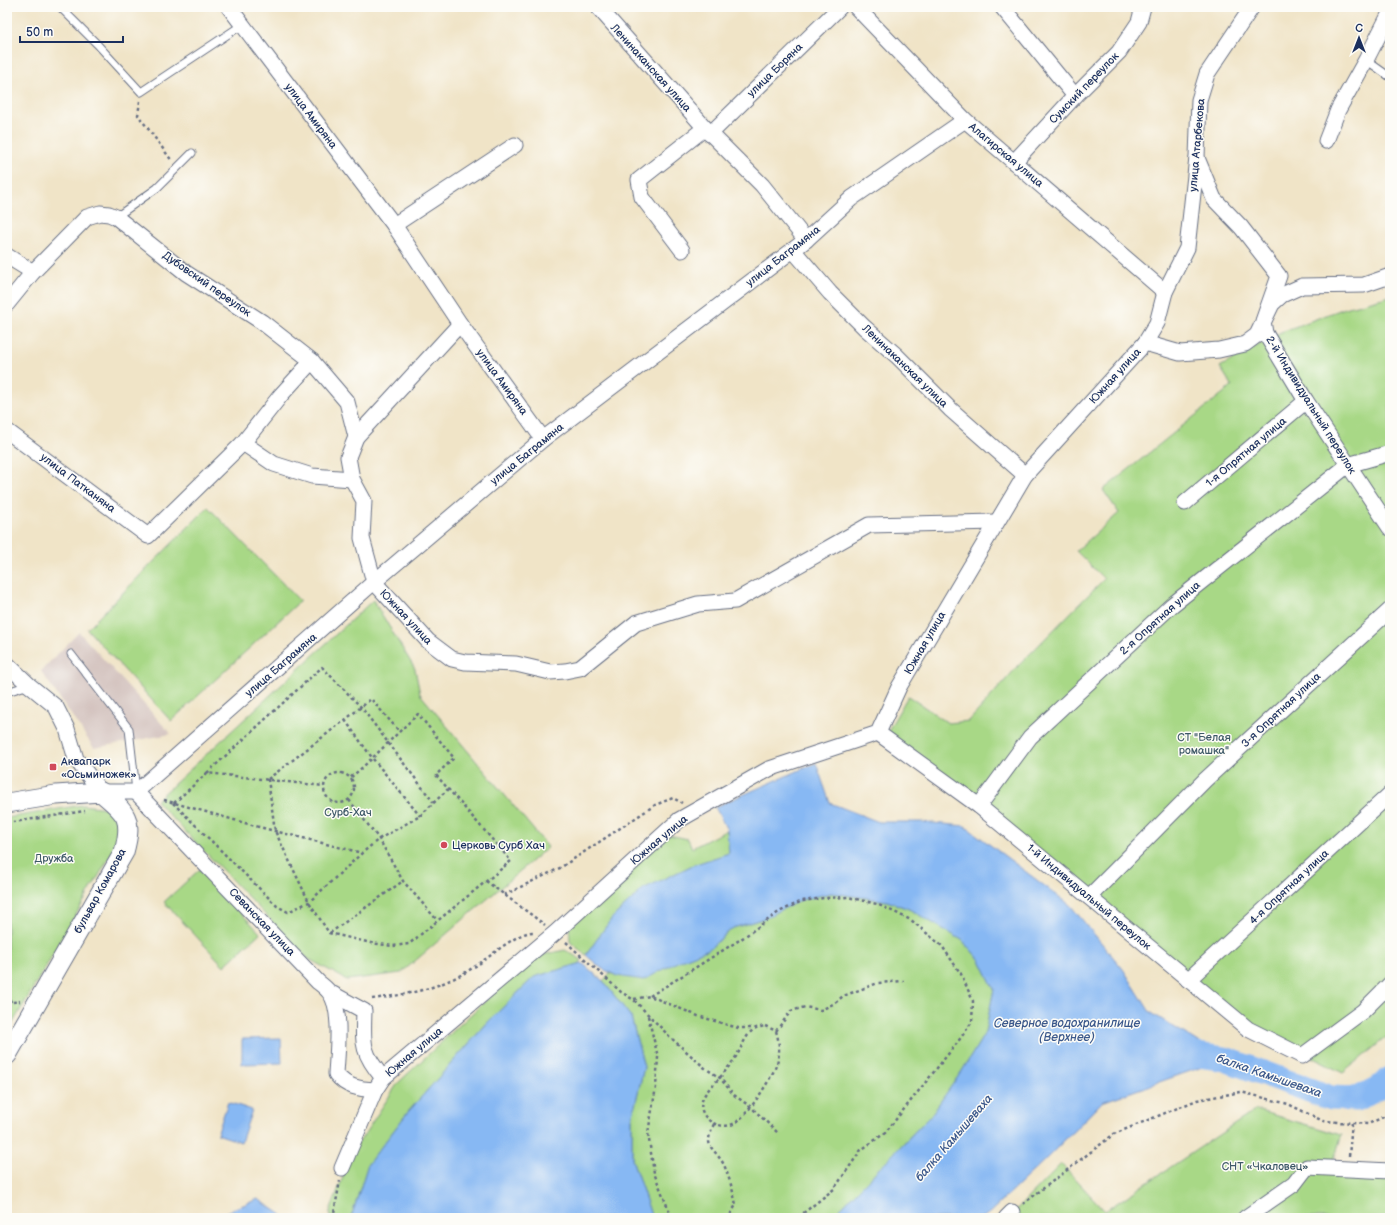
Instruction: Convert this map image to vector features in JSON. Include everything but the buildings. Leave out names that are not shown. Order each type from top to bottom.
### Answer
[{"type":"street","name":"улица Амиряна","points":[[229,7],[394,224],[460,324],[543,439]]},
{"type":"street","name":"Ленинаканская улица","points":[[598,7],[708,131],[762,185],[806,240]]},
{"type":"street","name":"улица Боряна","points":[[708,131],[840,7]]},
{"type":"street","name":"Алагирская улица","points":[[856,7],[964,120],[1165,292]]},
{"type":"street","points":[[1002,7],[1075,96]]},
{"type":"street","name":"Сумский переулок","points":[[1014,162],[1075,96],[1119,52],[1140,22],[1143,7]]},
{"type":"street","name":"улица Атарбекова","points":[[1165,292],[1187,248],[1197,157],[1199,100],[1207,74],[1252,7]]},
{"type":"street","points":[[1326,141],[1338,110],[1390,13]]},
{"type":"street","name":"улица Баграмяна","points":[[136,792],[374,582],[543,439],[806,240],[852,198],[964,120]]},
{"type":"street","points":[[682,250],[642,197],[639,180],[708,131]]},
{"type":"street","points":[[394,224],[515,145]]},
{"type":"street","name":"2-й Индивидуальный переулок","points":[[1197,157],[1214,199],[1241,227],[1279,276],[1263,322],[1265,333],[1306,400],[1390,528]]},
{"type":"street","name":"Дубовский переулок","points":[[7,304],[33,272],[87,217],[100,213],[109,214],[116,217],[186,273],[262,322],[312,361],[347,402],[356,437]]},
{"type":"street","name":"Ленинаканская улица","points":[[793,250],[830,292],[864,327],[898,356],[950,409],[1025,475]]},
{"type":"street","points":[[7,256],[33,272]]},
{"type":"street","name":"Южная улица","points":[[1145,343],[1180,353],[1220,350],[1245,344],[1257,335],[1272,304],[1282,295],[1302,286],[1364,285],[1390,276]]},
{"type":"street","name":"Южная улица","points":[[342,1168],[379,1084],[555,933],[679,820],[769,769],[878,733],[899,688],[1025,475],[1145,343],[1157,323],[1165,292]]},
{"type":"street","points":[[374,582],[362,538],[364,501],[352,479],[348,457],[356,437],[460,324]]},
{"type":"street","points":[[312,361],[243,443],[274,464],[312,476],[352,479]]},
{"type":"street","name":"1-я Опрятная улица","points":[[1185,503],[1306,400]]},
{"type":"street","name":"улица Патканяна","points":[[7,431],[148,536],[243,443]]},
{"type":"street","name":"2-я Опрятная улица","points":[[979,806],[1030,737],[1172,605],[1348,465],[1390,453]]},
{"type":"street","name":"Южная улица","points":[[374,582],[428,641],[452,660],[516,664],[550,672],[565,671],[580,668],[636,623],[698,604],[735,601],[869,525],[996,522]]},
{"type":"street","name":"3-я Опрятная улица","points":[[1089,897],[1205,780],[1390,610]]},
{"type":"street","points":[[7,664],[56,708],[67,729],[76,759],[102,792]]},
{"type":"street","name":"1-й Индивидуальный переулок","points":[[878,733],[979,806],[1248,1029],[1302,1056],[1363,1011],[1390,984]]},
{"type":"street","points":[[7,803],[56,795],[102,792],[136,792]]},
{"type":"street","name":"бульвар Комарова","points":[[7,1055],[124,852],[128,835],[127,822],[124,812],[102,792]]},
{"type":"street","name":"Севанская улица","points":[[136,792],[330,993],[338,1014],[336,1074],[341,1081],[356,1088],[379,1084]]},
{"type":"street","name":"4-я Опрятная улица","points":[[1188,980],[1390,794]]},
{"type":"street","points":[[330,993],[364,1012],[363,1037],[366,1054],[373,1066],[379,1084]]},
{"type":"street","points":[[1245,1218],[1294,1184],[1307,1167],[1390,1171]]},
{"type":"lane","points":[[62,9],[97,44],[141,92],[242,25]]},
{"type":"lane","points":[[1366,60],[1390,77]]},
{"type":"lane","points":[[116,217],[157,188],[192,153]]},
{"type":"lane","points":[[71,654],[129,729],[136,792]]},
{"type":"lane","points":[[7,692],[29,685]]},
{"type":"path","points":[[141,92],[138,115],[176,168]]},
{"type":"path","points":[[173,803],[322,667],[361,707],[434,803]]},
{"type":"path","points":[[268,779],[345,720],[371,698],[399,731]]},
{"type":"path","points":[[268,779],[275,831],[309,902],[329,933],[371,943],[393,946],[409,944],[511,860],[436,775],[454,758],[418,714],[372,759],[350,778]]},
{"type":"path","points":[[345,720],[372,759],[420,816]]},
{"type":"path","points":[[207,772],[324,786]]},
{"type":"path","points":[[336,773],[341,773],[350,778],[354,788],[349,800],[341,803],[331,802],[324,793],[326,779],[336,773]]},
{"type":"path","points":[[173,803],[277,906],[288,912],[309,902],[379,839],[420,816],[448,789]]},
{"type":"path","points":[[504,895],[560,868],[655,805],[673,798],[696,810]]},
{"type":"path","points":[[349,800],[379,839],[403,881],[437,920]]},
{"type":"path","points":[[173,803],[362,853]]},
{"type":"path","points":[[7,823],[90,810]]},
{"type":"path","points":[[329,933],[403,881]]},
{"type":"path","points":[[486,881],[555,933],[621,992],[634,1000],[670,1037],[699,1063],[720,1078],[734,1095],[751,1108],[779,1134]]},
{"type":"path","points":[[634,1000],[650,996],[741,939],[779,912],[802,901],[848,897],[877,904],[911,920],[942,946],[961,974],[973,1001],[972,1022],[885,1133],[861,1150],[834,1189],[797,1218]]},
{"type":"path","points":[[369,1000],[400,996],[444,984],[472,970],[506,944],[529,932],[555,933]]},
{"type":"path","points":[[776,1031],[791,1011],[805,1007],[821,1010],[835,1003],[843,996],[878,982],[904,981]]},
{"type":"path","points":[[7,994],[11,1002]]},
{"type":"path","points":[[650,996],[698,1016],[738,1028],[765,1026],[776,1031],[779,1041],[778,1062],[772,1075],[751,1108],[743,1118],[733,1125],[721,1126],[714,1124],[707,1119],[703,1112],[701,1106],[703,1096],[720,1078],[754,1028]]},
{"type":"path","points":[[21,1001],[24,997]]},
{"type":"path","points":[[648,1014],[658,1057],[656,1087],[648,1133],[654,1173],[670,1213],[675,1218]]},
{"type":"path","points":[[1009,1215],[1114,1134],[1197,1100],[1241,1092],[1288,1104],[1323,1121],[1368,1124],[1390,1114]]},
{"type":"path","points":[[1348,1169],[1352,1122]]},
{"type":"path","points":[[714,1124],[708,1136],[710,1148],[723,1164],[736,1205],[728,1218]]},
{"type":"path","points":[[333,1218],[342,1168]]},
{"type":"shaded area","points":[[79,632],[171,734],[94,748],[41,671]]},
{"type":"green space","name":"СТ \"Белая ромашка\"","points":[[1390,296],[1390,1034],[1343,1073],[1250,1026],[886,734],[908,696],[948,723],[969,721],[1018,666],[1104,579],[1076,551],[1119,513],[1103,490],[1232,386],[1220,367],[1281,332],[1345,308]]},
{"type":"green space","points":[[208,507],[300,601],[171,721],[87,629]]},
{"type":"green space","name":"Сурб-Хач","points":[[373,600],[415,669],[420,694],[548,847],[401,973],[347,980],[307,958],[156,801]]},
{"type":"green space","name":"Дружба","points":[[82,805],[108,808],[115,814],[121,829],[116,846],[7,1033],[7,818]]},
{"type":"green space","points":[[727,830],[729,853],[693,865],[643,889],[612,918],[586,955],[570,942],[569,924],[669,835],[688,839],[692,848]]},
{"type":"green space","points":[[200,869],[260,933],[224,966],[164,902]]},
{"type":"green space","points":[[831,893],[887,901],[909,909],[962,940],[980,960],[994,989],[985,1033],[962,1071],[931,1115],[831,1218],[652,1218],[632,1159],[632,1118],[644,1067],[631,1017],[603,981],[610,973],[618,976],[679,961],[709,949],[733,928],[765,918],[801,900]]},
{"type":"green space","points":[[565,950],[582,960],[579,964],[534,977],[489,1021],[408,1112],[368,1164],[351,1218],[330,1218],[330,1211],[352,1153],[398,1083],[532,957]]},
{"type":"green space","name":"СНТ «Чкаловец»","points":[[1256,1110],[1342,1135],[1331,1167],[1390,1167],[1390,1218],[1008,1218],[1061,1164],[1105,1211]]},
{"type":"water","name":"Северное водохранилище (Верхнее)","points":[[816,763],[830,803],[879,822],[922,822],[965,826],[1070,905],[1123,969],[1150,1012],[1225,1059],[1102,1102],[1049,1156],[984,1218],[831,1218],[931,1115],[962,1071],[985,1033],[994,989],[980,960],[962,940],[909,909],[887,901],[831,893],[801,900],[765,918],[733,928],[709,949],[679,961],[644,980],[617,976],[601,968],[586,955],[612,918],[643,889],[693,865],[729,853],[727,830],[715,807]]},
{"type":"water","points":[[582,963],[603,981],[631,1017],[644,1067],[632,1118],[632,1159],[652,1218],[351,1218],[368,1164],[408,1112],[489,1021],[534,977]]},
{"type":"water","points":[[281,1038],[282,1063],[242,1064],[242,1039]]},
{"type":"water","points":[[228,1102],[252,1110],[241,1142],[217,1134]]},
{"type":"water","points":[[258,1199],[282,1215],[279,1218],[226,1218],[226,1212]]},
{"type":"waterway","name":"балка Камышеваха","points":[[1191,1054],[1225,1059],[1331,1098],[1357,1099],[1384,1085],[1390,1079]]},
{"type":"place","name":"Аквапарк «Осьминожек»","points":[[53,767]]},
{"type":"place","name":"Церковь Сурб Хач","points":[[444,845]]}]
